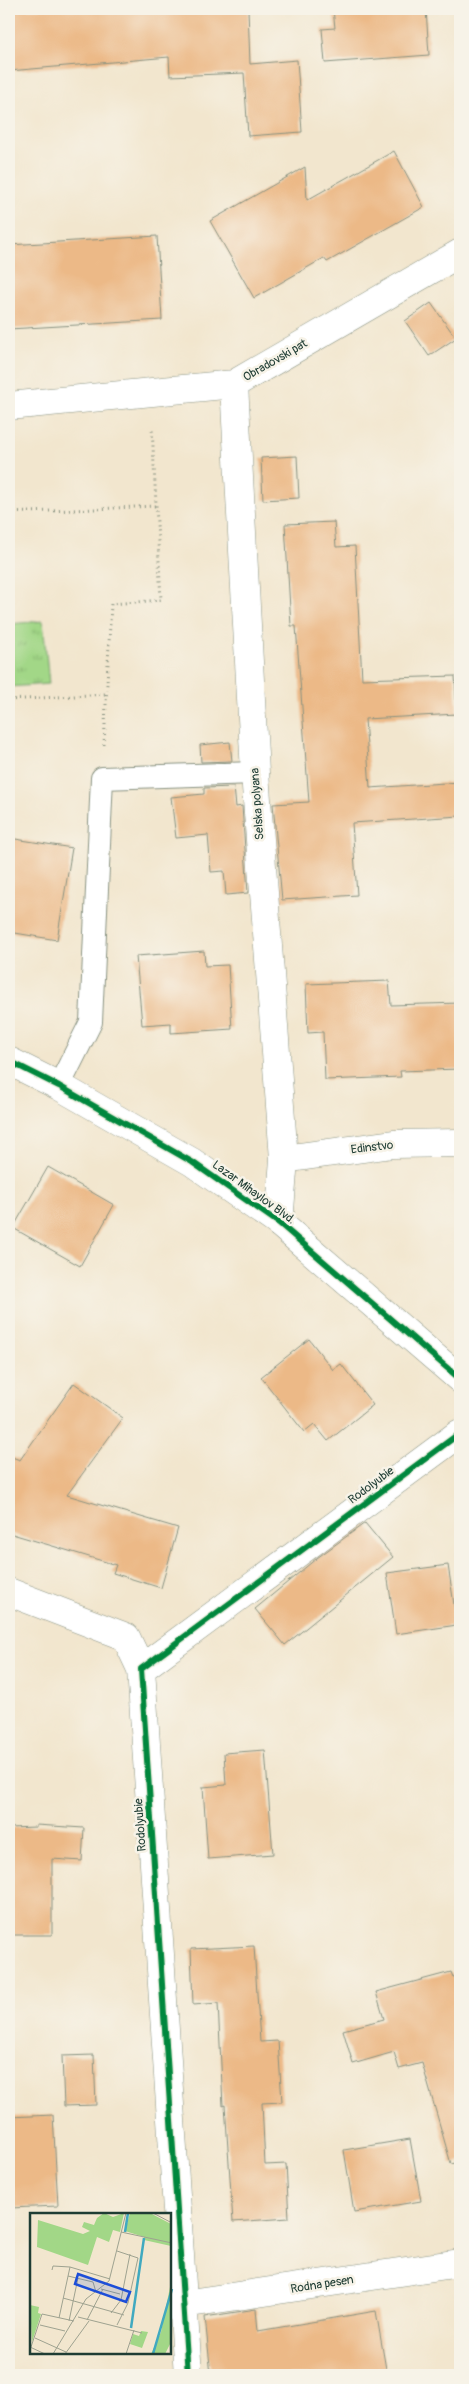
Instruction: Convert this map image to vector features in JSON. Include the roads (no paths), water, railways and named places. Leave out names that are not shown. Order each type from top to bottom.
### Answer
[{"type":"street","name":"Obradovski pat","points":[[9,406],[234,384],[460,253]]},
{"type":"street","name":"Selska polyana","points":[[234,384],[255,773],[284,1159],[279,1223]]},
{"type":"street","name":"Lazar Mihaylov Blvd.","points":[[9,1061],[59,1086],[192,1162],[279,1223],[460,1379]]},
{"type":"street","name":"Edinstvo","points":[[284,1159],[393,1144],[460,1143]]},
{"type":"street","name":"Rodolyubie","points":[[188,2375],[141,1669],[460,1433]]},
{"type":"street","points":[[9,1592],[126,1637],[141,1669]]},
{"type":"street","name":"Rodna pesen","points":[[183,2304],[460,2263]]},
{"type":"lane","points":[[59,1086],[91,1022],[102,778],[255,773]]}]
